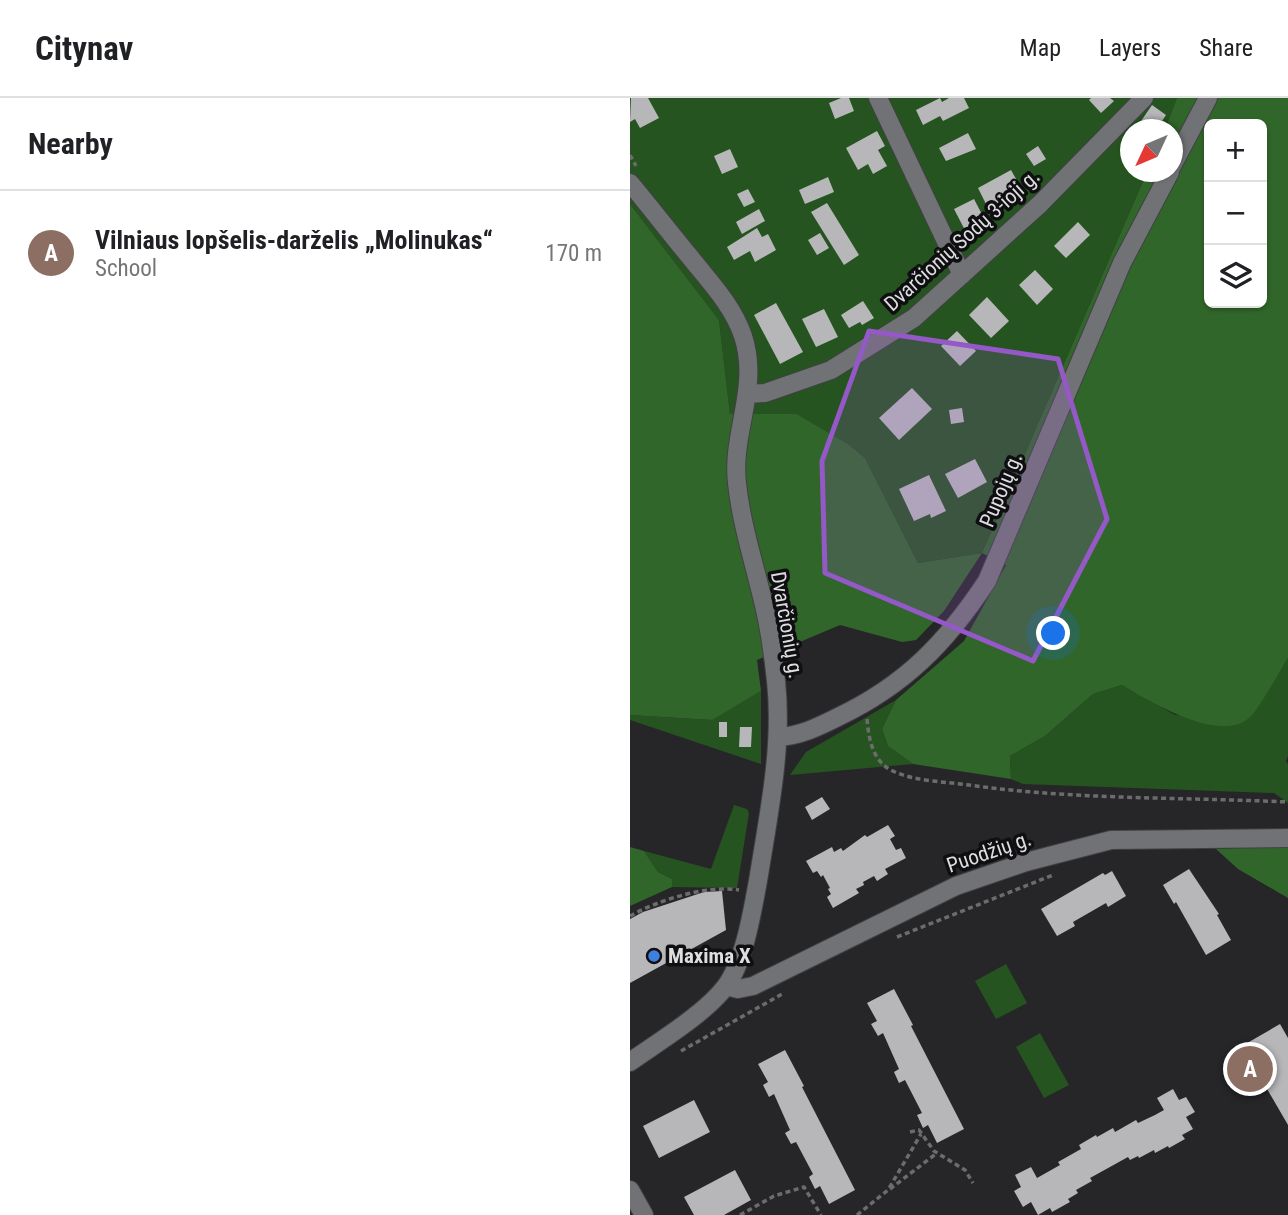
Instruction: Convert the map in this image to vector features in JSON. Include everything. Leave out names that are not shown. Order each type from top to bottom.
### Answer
[{"type":"street","points":[[878,98],[962,275]]},
{"type":"street","name":"Dvarčionių Sodų 3-ioji g.","points":[[748,394],[765,393],[831,370],[914,318],[1040,204],[1144,98]]},
{"type":"street","points":[[1183,145],[1208,98]]},
{"type":"street","name":"Pupojų g.","points":[[778,737],[793,736],[813,729],[867,703],[897,683],[961,620],[987,581],[1122,263],[1165,182]]},
{"type":"street","name":"Dvarčionių g.","points":[[630,183],[720,293],[734,316],[747,353],[748,394],[740,433],[736,480],[745,535],[763,599],[771,645],[778,737],[756,892],[741,952],[726,986],[699,1011],[630,1062]]},
{"type":"street","name":"Puodžių g.","points":[[726,986],[738,989],[753,986],[956,886],[1026,862],[1111,840],[1288,838]]},
{"type":"street","points":[[630,1190],[644,1215]]},
{"type":"path","points":[[867,703],[868,732],[875,758],[895,772],[1030,794],[1288,803]]},
{"type":"path","points":[[895,938],[1062,872]]},
{"type":"path","points":[[630,916],[640,910],[700,890],[732,889],[756,892]]},
{"type":"path","points":[[676,1054],[791,989]]},
{"type":"path","points":[[910,1132],[919,1130],[937,1153],[965,1170],[973,1183]]},
{"type":"path","points":[[888,1190],[921,1134]]},
{"type":"path","points":[[857,1215],[937,1153]]},
{"type":"path","points":[[740,1215],[774,1196],[804,1186],[821,1215]]},
{"type":"highlighted area","points":[[869,331],[1058,359],[1107,519],[1033,661],[825,573],[822,461]]},
{"type":"green space","points":[[630,98],[1177,98],[1169,119],[1120,119],[1120,182],[1143,182],[982,553],[918,563],[865,458],[848,444],[797,414],[730,414],[719,320],[630,204]]},
{"type":"green space","points":[[1177,98],[1288,98],[1288,658],[1269,690],[1249,718],[1236,725],[1220,726],[1184,717],[1122,685],[1093,694],[1045,736],[1010,756],[1011,779],[913,764],[888,746],[882,729],[896,700],[964,641],[1006,565],[982,553],[1143,182],[1183,182],[1183,119],[1169,119]]},
{"type":"green space","points":[[630,204],[719,320],[730,414],[797,414],[848,444],[865,458],[918,563],[982,553],[944,611],[916,640],[902,642],[840,625],[757,660],[761,691],[712,720],[630,715]]},
{"type":"green space","points":[[1288,658],[1288,803],[1274,793],[1023,784],[1011,779],[1010,756],[1045,736],[1093,694],[1122,685],[1175,715],[1248,719]]},
{"type":"green space","points":[[761,691],[761,764],[630,720],[630,715],[711,720]]},
{"type":"green space","points":[[896,700],[882,729],[888,746],[913,764],[790,775],[806,752]]},
{"type":"green space","points":[[734,805],[747,809],[749,813],[737,888],[672,887],[672,879],[658,872],[644,851],[711,869]]},
{"type":"green space","points":[[1288,846],[1288,898],[1238,869],[1216,849]]},
{"type":"green space","points":[[630,847],[644,851],[658,872],[672,879],[672,887],[630,906]]},
{"type":"green space","points":[[1006,964],[1027,1003],[996,1019],[975,981]]},
{"type":"green space","points":[[1040,1033],[1069,1085],[1044,1098],[1016,1047]]},
{"type":"building","points":[[631,98],[648,98],[659,118],[640,128],[635,119],[630,122]]},
{"type":"building","points":[[849,98],[854,111],[835,119],[829,103]]},
{"type":"building","points":[[940,98],[942,102],[949,98],[964,98],[969,108],[943,121],[940,116],[923,125],[916,110]]},
{"type":"building","points":[[1110,98],[1114,101],[1101,113],[1089,100]]},
{"type":"building","points":[[1152,105],[1166,115],[1163,119],[1142,119]]},
{"type":"building","points":[[877,131],[885,146],[878,150],[887,166],[873,174],[868,164],[858,170],[846,148]]},
{"type":"building","points":[[968,133],[976,149],[946,161],[939,148]]},
{"type":"building","points":[[1038,146],[1046,159],[1034,166],[1026,154]]},
{"type":"building","points":[[730,149],[738,167],[722,174],[714,156]]},
{"type":"building","points":[[1011,170],[1025,195],[992,216],[978,188]]},
{"type":"building","points":[[828,177],[834,192],[805,204],[799,190]]},
{"type":"building","points":[[748,189],[755,202],[744,207],[737,194]]},
{"type":"building","points":[[974,199],[988,226],[968,236],[954,209]]},
{"type":"building","points":[[827,203],[859,255],[844,265],[811,212]]},
{"type":"building","points":[[759,209],[765,221],[742,234],[736,222]]},
{"type":"building","points":[[1078,222],[1090,235],[1066,258],[1054,246]]},
{"type":"building","points":[[757,228],[762,237],[768,234],[776,250],[755,262],[750,251],[734,260],[727,247]]},
{"type":"building","points":[[820,233],[829,248],[817,255],[808,240]]},
{"type":"building","points":[[1035,270],[1053,289],[1037,305],[1019,285]]},
{"type":"building","points":[[987,297],[1009,321],[991,338],[969,315]]},
{"type":"building","points":[[863,301],[874,318],[849,328],[841,315]]},
{"type":"building","points":[[776,303],[803,352],[780,364],[754,315]]},
{"type":"building","points":[[824,309],[838,337],[816,347],[802,319]]},
{"type":"building","points":[[957,331],[976,351],[960,366],[941,346]]},
{"type":"building","points":[[912,388],[932,409],[899,440],[879,418]]},
{"type":"building","points":[[962,408],[964,422],[951,424],[949,410]]},
{"type":"building","points":[[975,459],[987,482],[958,498],[945,474]]},
{"type":"building","points":[[929,475],[946,511],[931,518],[930,514],[914,521],[899,489]]},
{"type":"building","points":[[719,722],[727,722],[727,737],[719,737]]},
{"type":"building","points":[[740,727],[752,727],[751,747],[739,747]]},
{"type":"building","points":[[822,797],[830,809],[812,820],[805,807]]},
{"type":"building","points":[[888,825],[895,836],[890,839],[896,850],[901,848],[906,858],[885,869],[888,874],[877,881],[874,876],[863,882],[864,885],[856,889],[859,893],[833,908],[827,897],[831,894],[828,889],[830,888],[823,875],[821,877],[817,871],[813,873],[806,861],[832,847],[834,852],[841,848],[843,851],[865,835],[867,837]]},
{"type":"building","points":[[1189,869],[1219,914],[1217,915],[1231,940],[1206,955],[1176,902],[1174,904],[1163,885]]},
{"type":"building","points":[[1112,871],[1126,896],[1108,907],[1106,903],[1073,922],[1075,926],[1057,936],[1041,909],[1103,873],[1105,875]]},
{"type":"building","name":"Maxima X","points":[[722,891],[726,930],[630,983],[630,919],[643,912],[704,892]]},
{"type":"building","points":[[894,989],[964,1129],[937,1143],[928,1125],[923,1128],[917,1115],[922,1113],[905,1080],[899,1083],[894,1072],[899,1069],[883,1033],[878,1036],[871,1024],[877,1021],[867,1003]]},
{"type":"building","points":[[1280,1024],[1288,1038],[1288,1125],[1242,1046]]},
{"type":"building","points":[[785,1050],[855,1190],[829,1204],[820,1186],[815,1189],[809,1177],[813,1174],[796,1142],[791,1144],[785,1133],[790,1130],[774,1094],[769,1097],[763,1085],[768,1082],[758,1064]]},
{"type":"building","points":[[1173,1089],[1179,1100],[1186,1097],[1195,1112],[1186,1117],[1193,1129],[1182,1135],[1185,1139],[1155,1153],[1154,1150],[1130,1160],[1128,1157],[1090,1178],[1092,1181],[1076,1190],[1078,1193],[1068,1199],[1070,1202],[1052,1212],[1050,1208],[1038,1215],[1031,1202],[1023,1207],[1014,1191],[1021,1187],[1015,1175],[1031,1167],[1037,1178],[1060,1165],[1058,1162],[1081,1149],[1079,1145],[1096,1135],[1097,1137],[1113,1128],[1115,1132],[1136,1120],[1138,1123],[1155,1115],[1164,1110],[1157,1098]]},
{"type":"building","points":[[694,1100],[710,1132],[659,1158],[643,1126]]},
{"type":"building","points":[[735,1170],[751,1200],[724,1215],[694,1215],[684,1197]]},
{"type":"place","name":"Maxima X","points":[[654,956]]},
{"type":"place","name":"Vilniaus lopšelis-darželis „Molinukas“","points":[[1250,1069]]}]
